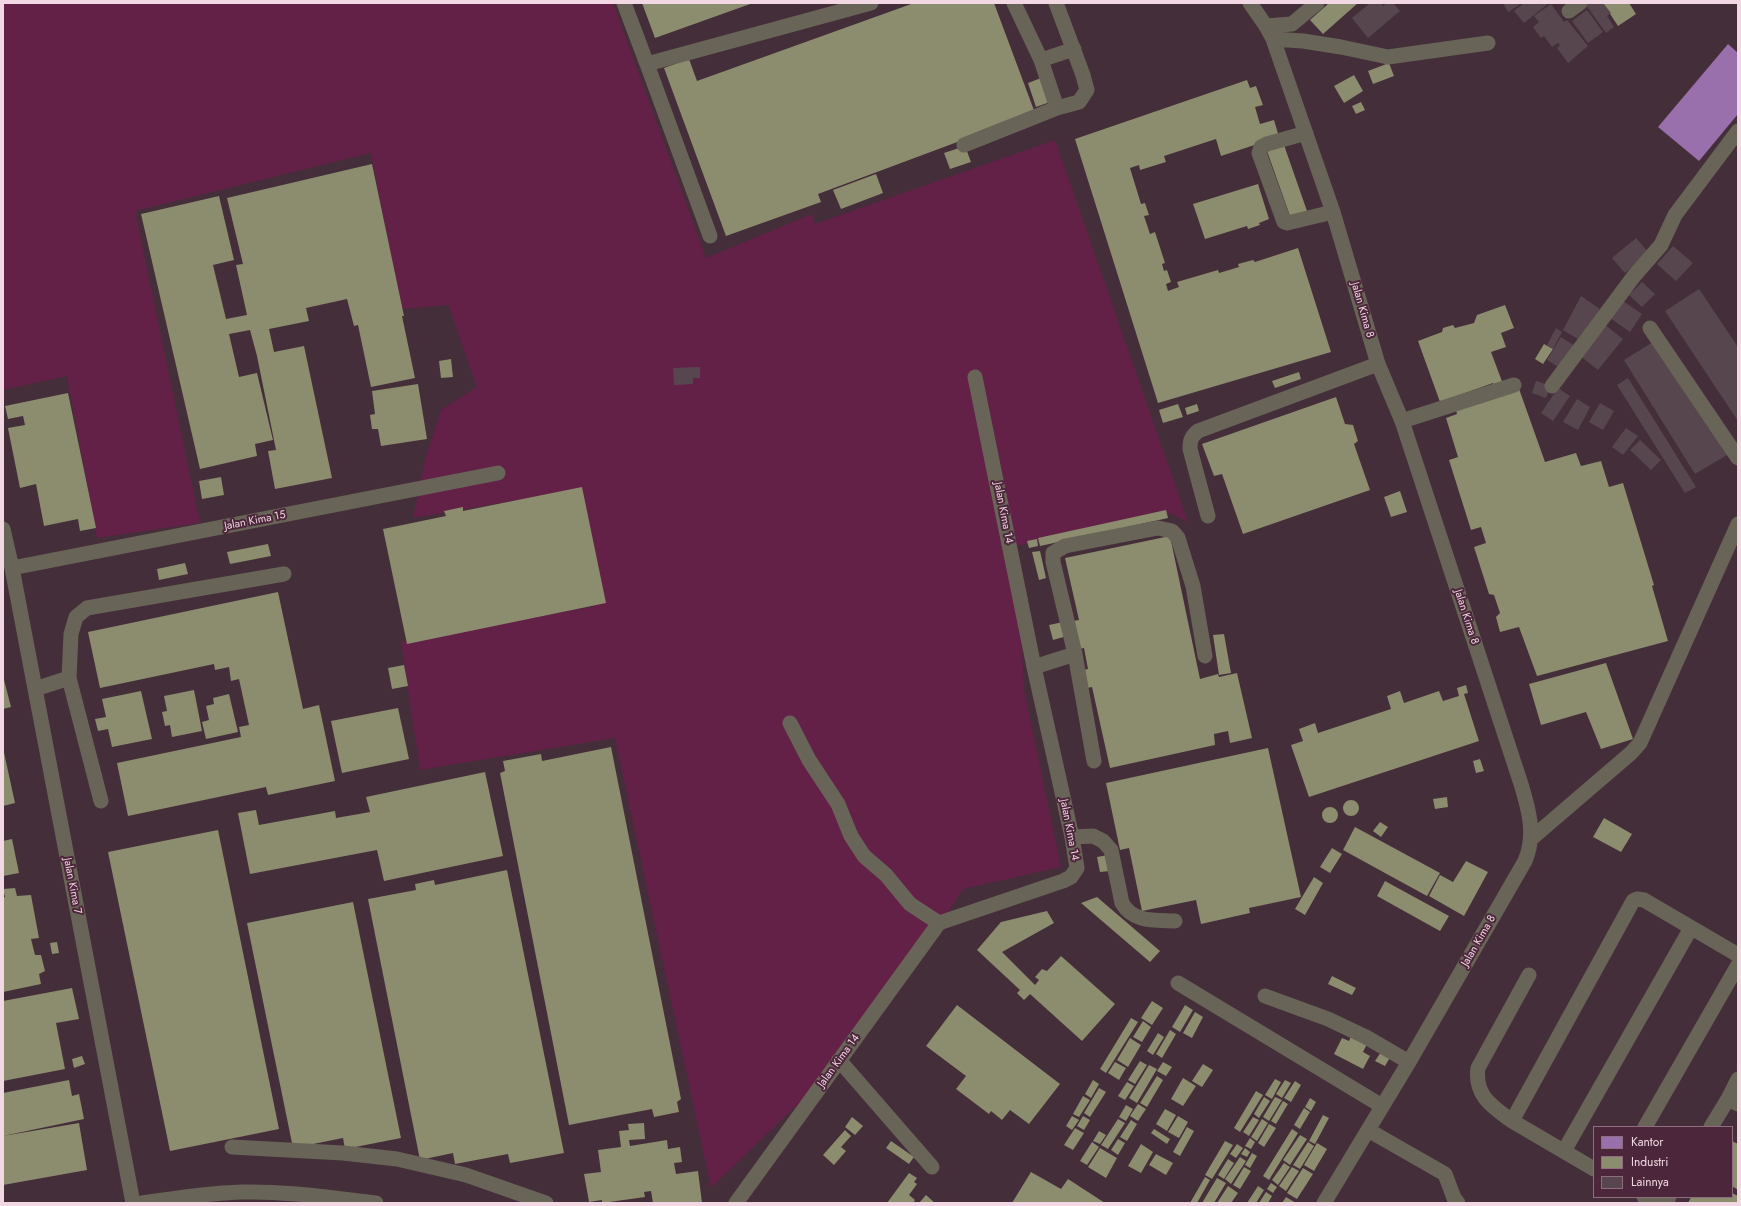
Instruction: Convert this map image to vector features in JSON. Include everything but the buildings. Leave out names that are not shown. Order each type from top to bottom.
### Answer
[{"type":"street","points":[[624,3],[710,236]]},
{"type":"street","points":[[647,64],[872,3]]},
{"type":"street","points":[[1014,3],[1041,60],[1057,108]]},
{"type":"street","points":[[964,145],[1057,108],[1079,102],[1087,90],[1074,49],[1056,3]]},
{"type":"street","name":"Jalan Kima 8","points":[[1250,3],[1270,32],[1333,212],[1378,364],[1402,421],[1528,805],[1532,838],[1530,850],[1525,861],[1409,1062],[1324,1203]]},
{"type":"street","points":[[1270,32],[1292,24],[1317,3]]},
{"type":"street","points":[[1270,32],[1303,41],[1388,57],[1488,43]]},
{"type":"street","points":[[1041,60],[1074,49]]},
{"type":"street","points":[[1552,386],[1634,276],[1661,245],[1675,215],[1738,131]]},
{"type":"street","points":[[1306,133],[1267,144],[1261,147],[1259,153],[1284,222],[1287,223],[1333,212]]},
{"type":"street","points":[[1650,328],[1738,458]]},
{"type":"street","points":[[1208,516],[1190,449],[1190,441],[1192,436],[1198,431],[1378,364]]},
{"type":"street","name":"Jalan Kima 14","points":[[736,1203],[939,923],[1071,877],[1077,868],[1072,837],[1034,666],[976,377]]},
{"type":"street","points":[[1402,421],[1514,385]]},
{"type":"street","name":"Jalan Kima 15","points":[[12,568],[498,473]]},
{"type":"street","points":[[1532,838],[1631,753],[1640,743],[1738,524]]},
{"type":"street","points":[[1094,761],[1076,654],[1053,562],[1054,552],[1064,546],[1158,528],[1172,531],[1178,538],[1193,586],[1205,656]]},
{"type":"street","name":"Jalan Kima 7","points":[[3,529],[12,568],[133,1203]]},
{"type":"street","points":[[101,801],[69,678],[71,634],[76,617],[87,608],[284,574]]},
{"type":"street","points":[[1034,666],[1076,654]]},
{"type":"street","points":[[35,689],[69,678]]},
{"type":"street","points":[[790,723],[808,760],[838,804],[851,836],[864,856],[886,875],[910,904],[939,923]]},
{"type":"street","points":[[1072,837],[1093,836],[1103,841],[1110,850],[1122,903],[1126,910],[1143,920],[1175,922]]},
{"type":"street","points":[[1512,1121],[1633,901],[1637,899],[1644,900],[1738,955]]},
{"type":"street","points":[[1564,1151],[1690,928]]},
{"type":"street","points":[[1646,1126],[1738,965]]},
{"type":"street","points":[[1529,975],[1478,1068],[1476,1078],[1478,1085],[1489,1104],[1512,1121],[1593,1168]]},
{"type":"street","points":[[1178,983],[1382,1106]]},
{"type":"street","points":[[1265,996],[1328,1019],[1366,1037],[1409,1062]]},
{"type":"street","points":[[839,1060],[932,1167]]},
{"type":"street","points":[[1712,1126],[1733,1102],[1738,1078]]},
{"type":"street","points":[[1368,1130],[1445,1174],[1454,1198],[1458,1203]]},
{"type":"street","points":[[232,1147],[343,1153],[397,1159],[466,1175],[546,1203]]},
{"type":"street","points":[[142,1203],[190,1196],[243,1192],[303,1195],[376,1203]]},
{"type":"street","points":[[1646,1198],[1655,1203]]},
{"type":"shaded area","points":[[3,3],[613,3],[706,258],[812,214],[815,224],[1055,140],[1188,522],[1169,513],[1017,546],[1024,690],[1061,867],[963,889],[862,1042],[711,1188],[615,738],[420,770],[401,642],[596,606],[577,490],[413,518],[425,459],[441,410],[477,387],[448,305],[401,309],[371,153],[135,211],[200,523],[97,538],[67,376],[3,390]]}]
